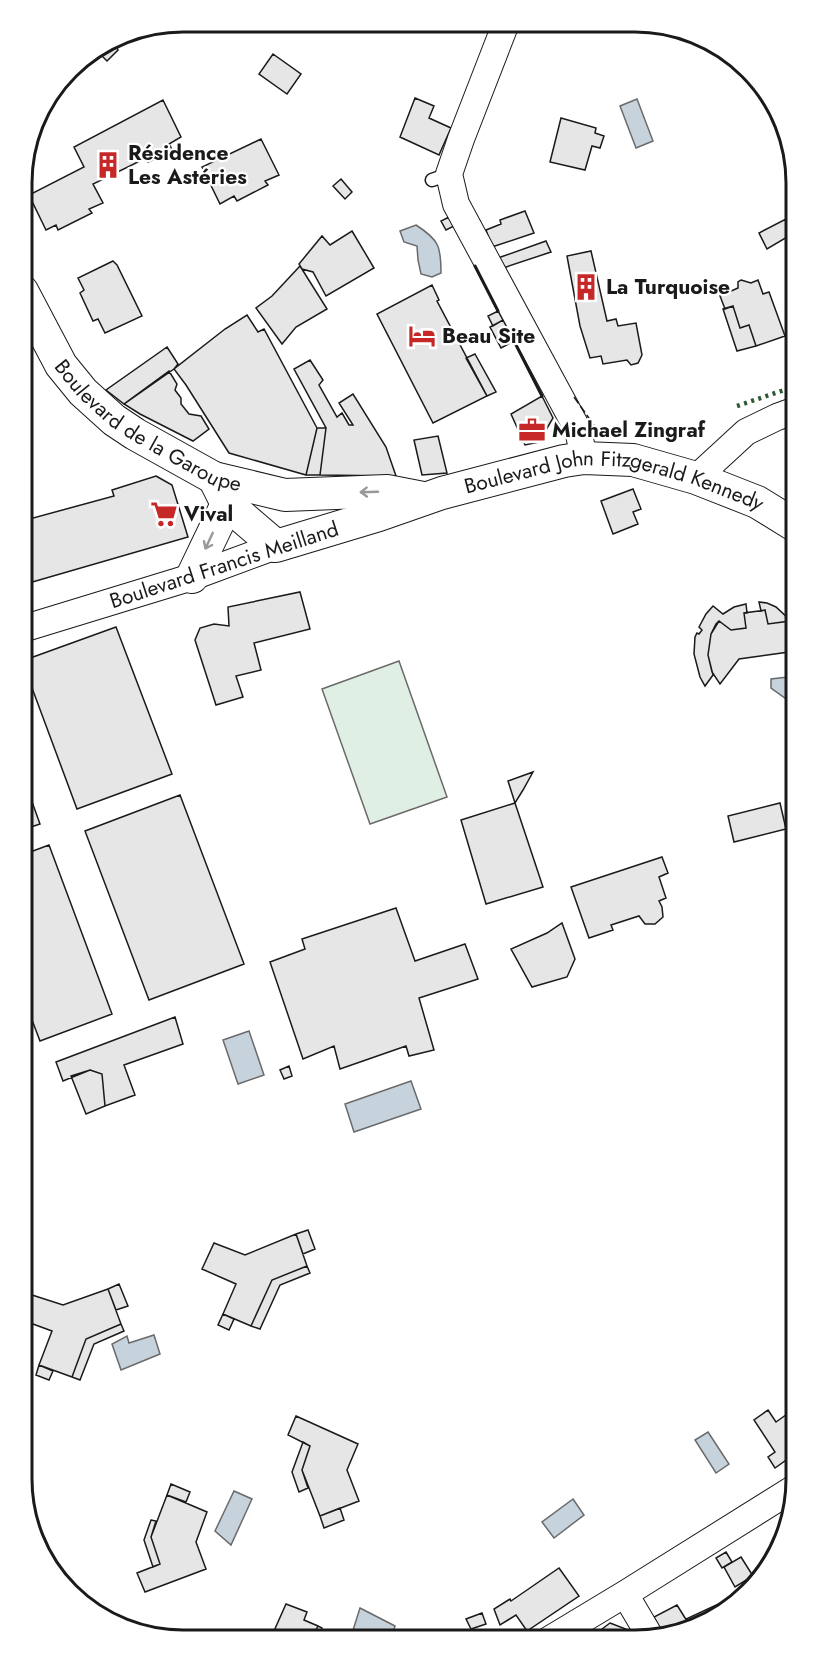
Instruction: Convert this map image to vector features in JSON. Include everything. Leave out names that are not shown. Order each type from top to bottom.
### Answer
[{"type":"street","points":[[502,32],[465,128],[441,177],[578,430],[584,458]]},
{"type":"street","name":"Boulevard de la Garoupe","points":[[32,310],[61,365],[83,392],[114,420],[221,491],[285,495],[387,491],[426,498]]},
{"type":"street","points":[[696,478],[746,432],[786,414]]},
{"type":"street","name":"Boulevard John Fitzgerald Kennedy","points":[[426,498],[564,461],[584,458],[633,460],[696,478],[757,502],[786,520]]},
{"type":"street","points":[[192,578],[221,491],[289,542]]},
{"type":"street","points":[[285,495],[289,542]]},
{"type":"street","name":"Boulevard Francis Meilland","points":[[32,626],[192,578],[289,542],[379,515],[426,498]]},
{"type":"street","points":[[565,1630],[785,1494]]},
{"type":"street","points":[[625,1594],[646,1630]]},
{"type":"green space","points":[[399,661],[447,797],[370,824],[322,689]]},
{"type":"shaded area","points":[[637,99],[653,141],[636,148],[620,106]]},
{"type":"shaded area","points":[[416,225],[430,235],[439,250],[441,273],[432,277],[421,274],[417,246],[404,242],[400,231]]},
{"type":"shaded area","points":[[786,677],[786,699],[771,688],[771,679]]},
{"type":"shaded area","points":[[249,1031],[264,1075],[238,1084],[223,1040]]},
{"type":"shaded area","points":[[411,1081],[421,1109],[354,1132],[345,1104]]},
{"type":"shaded area","points":[[154,1335],[160,1354],[121,1370],[112,1344],[127,1336],[129,1343]]},
{"type":"shaded area","points":[[708,1432],[729,1464],[716,1473],[695,1440]]},
{"type":"shaded area","points":[[234,1491],[252,1499],[231,1545],[215,1531]]},
{"type":"shaded area","points":[[573,1499],[584,1515],[554,1538],[542,1522]]},
{"type":"shaded area","points":[[360,1608],[395,1626],[394,1630],[353,1630]]},
{"type":"building","points":[[116,47],[118,50],[107,61],[101,55]]},
{"type":"building","points":[[273,54],[301,74],[287,94],[259,74]]},
{"type":"building","points":[[415,98],[434,106],[429,118],[451,128],[439,155],[400,137]]},
{"type":"building","name":"Résidence Les Astéries","points":[[163,100],[181,137],[169,144],[173,151],[148,162],[146,158],[93,184],[103,203],[89,209],[92,213],[58,230],[56,225],[46,230],[32,201],[32,193],[84,167],[74,147]]},
{"type":"building","points":[[561,118],[596,128],[595,133],[604,136],[600,148],[592,146],[585,170],[550,162]]},
{"type":"building","name":"Résidence Les Astéries","points":[[261,139],[279,175],[265,181],[268,185],[237,201],[234,196],[220,204],[202,167]]},
{"type":"building","points":[[341,179],[352,192],[345,199],[333,186]]},
{"type":"building","points":[[525,211],[534,233],[492,247],[486,230],[501,224],[500,220]]},
{"type":"building","points":[[449,217],[454,226],[446,230],[441,221]]},
{"type":"building","points":[[786,219],[786,238],[767,249],[759,233]]},
{"type":"building","points":[[352,231],[374,268],[326,296],[313,272],[302,269],[299,264],[322,236],[330,245]]},
{"type":"building","points":[[546,241],[551,252],[503,268],[498,258]]},
{"type":"building","name":"La Turquoise","points":[[591,251],[607,321],[616,319],[618,326],[636,323],[642,355],[638,363],[631,365],[627,360],[603,364],[601,356],[590,358],[580,326],[567,256]]},
{"type":"building","points":[[113,261],[142,316],[105,333],[98,319],[93,321],[80,293],[84,290],[78,278]]},
{"type":"building","points":[[300,266],[327,309],[296,327],[282,344],[256,308],[272,296]]},
{"type":"building","points":[[741,280],[751,283],[758,280],[763,294],[769,292],[785,336],[756,346],[749,325],[740,328],[733,306],[725,309],[720,296],[738,288],[738,282]]},
{"type":"building","name":"Beau Site","points":[[432,285],[439,300],[437,301],[487,396],[433,423],[377,314]]},
{"type":"building","points":[[733,306],[740,328],[749,325],[756,346],[737,351],[723,309]]},
{"type":"building","points":[[498,311],[503,320],[493,326],[488,316]]},
{"type":"building","points":[[247,315],[258,332],[264,329],[317,428],[306,475],[229,453],[174,369],[225,329]]},
{"type":"building","points":[[503,320],[514,341],[501,348],[490,327]]},
{"type":"building","points":[[167,347],[178,364],[174,369],[124,404],[106,390]]},
{"type":"building","points":[[475,354],[496,392],[487,396],[466,358]]},
{"type":"building","points":[[310,360],[323,380],[319,385],[337,417],[342,413],[349,425],[353,425],[339,403],[353,394],[386,447],[396,476],[320,475],[326,428],[294,369]]},
{"type":"building","points":[[169,371],[177,384],[175,390],[181,398],[181,404],[189,414],[201,416],[209,429],[193,441],[124,404]]},
{"type":"building","name":"Michael Zingraf","points":[[542,396],[553,418],[539,442],[525,445],[511,414]]},
{"type":"building","points":[[317,428],[326,428],[320,475],[306,475]]},
{"type":"building","points":[[438,436],[447,473],[422,475],[414,440]]},
{"type":"building","points":[[156,476],[172,485],[188,537],[32,582],[32,518],[114,496],[112,490]]},
{"type":"building","points":[[633,489],[641,509],[633,512],[638,524],[613,534],[601,501]]},
{"type":"building","points":[[300,592],[310,629],[254,643],[261,670],[236,676],[243,697],[216,705],[195,640],[200,628],[214,624],[229,626],[228,607]]},
{"type":"building","points":[[759,602],[767,603],[776,607],[786,616],[786,622],[768,624],[765,610],[761,611]]},
{"type":"building","points":[[746,604],[747,613],[744,613],[746,628],[731,630],[719,621],[711,634],[708,655],[713,675],[705,686],[700,677],[694,654],[695,637],[702,630],[699,627],[713,606],[723,614],[734,607]]},
{"type":"building","points":[[765,610],[768,624],[786,621],[786,652],[739,659],[720,684],[712,672],[708,655],[711,634],[719,621],[731,630],[746,628],[744,613]]},
{"type":"building","points":[[116,627],[172,774],[77,809],[32,688],[32,657]]},
{"type":"building","points":[[533,772],[523,790],[515,803],[508,781]]},
{"type":"building","points":[[180,795],[244,964],[149,1000],[85,831]]},
{"type":"building","points":[[32,802],[40,824],[32,827]]},
{"type":"building","points":[[515,803],[543,887],[486,904],[461,820]]},
{"type":"building","points":[[780,803],[786,829],[734,842],[728,816]]},
{"type":"building","points":[[49,845],[112,1014],[40,1041],[32,1020],[32,851]]},
{"type":"building","points":[[662,857],[668,873],[659,877],[666,898],[659,901],[663,917],[655,924],[645,924],[639,916],[611,925],[613,930],[589,938],[571,887]]},
{"type":"building","points":[[396,908],[415,961],[465,944],[478,979],[419,998],[434,1050],[409,1056],[406,1046],[340,1069],[334,1046],[303,1059],[270,962],[305,949],[302,939]]},
{"type":"building","points":[[562,923],[575,959],[567,977],[532,987],[511,949],[547,933]]},
{"type":"building","points":[[175,1017],[183,1044],[124,1065],[135,1095],[105,1106],[102,1074],[90,1070],[63,1081],[56,1062]]},
{"type":"building","points":[[289,1066],[292,1076],[284,1079],[280,1070]]},
{"type":"building","points":[[90,1070],[102,1074],[105,1106],[86,1114],[71,1076]]},
{"type":"building","points":[[308,1230],[315,1249],[303,1254],[296,1234]]},
{"type":"building","points":[[296,1234],[307,1266],[272,1280],[251,1326],[223,1314],[236,1284],[202,1269],[214,1243],[245,1255]]},
{"type":"building","points":[[307,1266],[310,1273],[280,1285],[260,1329],[251,1326],[272,1280]]},
{"type":"building","points":[[119,1284],[128,1306],[116,1310],[108,1289]]},
{"type":"building","points":[[108,1289],[121,1324],[86,1339],[72,1377],[39,1365],[52,1331],[32,1324],[32,1295],[63,1305]]},
{"type":"building","points":[[223,1314],[234,1319],[229,1330],[218,1325]]},
{"type":"building","points":[[121,1324],[124,1331],[94,1344],[80,1380],[72,1377],[86,1339]]},
{"type":"building","points":[[39,1365],[53,1371],[49,1380],[36,1375]]},
{"type":"building","points":[[768,1410],[776,1422],[785,1416],[785,1461],[775,1468],[768,1457],[775,1452],[754,1420]]},
{"type":"building","points":[[296,1416],[358,1444],[347,1470],[359,1501],[320,1516],[302,1470],[310,1446],[288,1435]]},
{"type":"building","points":[[303,1442],[310,1446],[302,1470],[308,1488],[299,1492],[292,1472]]},
{"type":"building","points":[[171,1484],[190,1492],[186,1502],[167,1495]]},
{"type":"building","points":[[167,1495],[207,1512],[196,1542],[206,1569],[145,1592],[137,1573],[160,1564],[151,1537]]},
{"type":"building","points":[[340,1508],[344,1520],[324,1528],[320,1516]]},
{"type":"building","points":[[151,1520],[156,1521],[151,1537],[160,1564],[153,1567],[144,1540]]},
{"type":"building","points":[[726,1552],[732,1562],[722,1568],[716,1558]]},
{"type":"building","points":[[741,1557],[752,1574],[735,1587],[724,1567]]},
{"type":"building","points":[[559,1568],[579,1596],[528,1630],[516,1615],[500,1625],[494,1609],[510,1599],[511,1601]]},
{"type":"building","points":[[721,1603],[701,1615],[686,1619]]},
{"type":"building","points":[[286,1604],[307,1612],[304,1620],[318,1626],[316,1630],[274,1630]]},
{"type":"building","points":[[677,1605],[687,1621],[660,1628],[654,1617]]},
{"type":"building","points":[[482,1613],[486,1624],[471,1629],[466,1619]]},
{"type":"building","points":[[610,1623],[628,1630],[601,1630]]},
{"type":"hedge","points":[[737,406],[786,389]]},
{"type":"fence","points":[[574,397],[598,431]]},
{"type":"wall","points":[[475,266],[498,311]]},
{"type":"wall","points":[[514,341],[542,396]]},
{"type":"place","name":"Résidence Les Astéries","points":[[108,165]]},
{"type":"place","name":"La Turquoise","points":[[586,287]]},
{"type":"place","name":"Beau Site","points":[[422,336]]},
{"type":"place","name":"Michael Zingraf","points":[[532,430]]},
{"type":"place","name":"Vival","points":[[164,514]]}]
